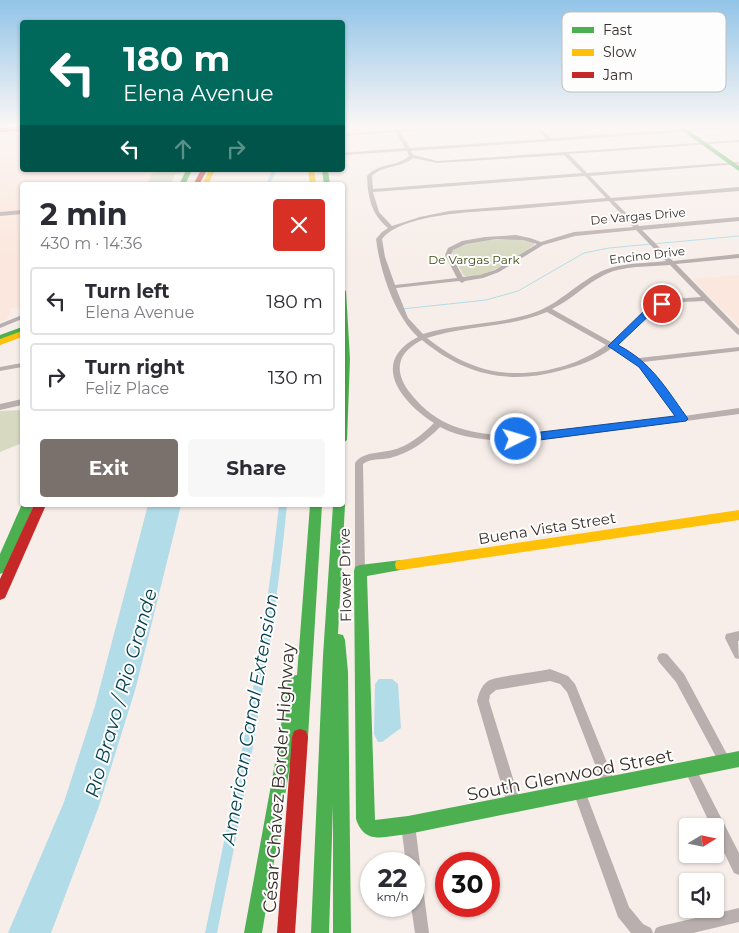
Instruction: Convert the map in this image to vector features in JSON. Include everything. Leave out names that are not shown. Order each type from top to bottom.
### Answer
[{"type":"main road","points":[[3,335],[20,323]]},
{"type":"main road","points":[[0,342],[20,335]]},
{"type":"main road","points":[[0,568],[27,507]]},
{"type":"main road","points":[[0,594],[39,507]]},
{"type":"main road","name":"César Chávez Border Highway","points":[[286,933],[316,507]]},
{"type":"main road","points":[[320,933],[330,656],[339,507]]},
{"type":"main road","name":"Buena Vista Street","points":[[360,571],[739,515]]},
{"type":"main road","name":"Flower Drive","points":[[360,571],[365,819],[367,825],[372,829],[408,825]]},
{"type":"main road","points":[[253,933],[283,763],[310,585]]},
{"type":"main road","points":[[334,602],[341,672],[342,933]]},
{"type":"main road","name":"South Glenwood Street","points":[[408,825],[739,759]]},
{"type":"street","points":[[377,171],[372,172],[369,176],[376,214],[393,229]]},
{"type":"street","points":[[582,171],[739,333]]},
{"type":"street","points":[[371,191],[661,171]]},
{"type":"street","points":[[706,299],[669,302],[652,308],[612,346],[599,354],[574,364],[531,374],[505,376],[486,373],[462,365],[423,337],[405,318],[382,257],[379,239],[384,233],[420,218],[449,213],[739,189]]},
{"type":"street","points":[[0,214],[20,212]]},
{"type":"street","name":"De Vargas Drive","points":[[392,287],[462,281],[491,274],[541,244],[574,234],[739,219]]},
{"type":"street","points":[[462,281],[448,255],[450,249],[458,244],[513,237],[524,238],[541,244]]},
{"type":"street","name":"Encino Drive","points":[[423,337],[448,329],[513,321],[547,309],[609,270],[739,256]]},
{"type":"street","points":[[547,309],[638,360],[682,419]]},
{"type":"street","points":[[0,326],[20,322]]},
{"type":"street","points":[[423,337],[408,345],[400,353],[396,370],[402,388],[421,409],[440,422],[478,435],[516,439],[739,411]]},
{"type":"street","points":[[638,360],[739,349]]},
{"type":"street","points":[[0,370],[20,365]]},
{"type":"street","points":[[0,407],[20,402]]},
{"type":"street","name":"Flower Drive","points":[[360,571],[359,463],[364,458],[385,456],[407,449],[421,440],[440,422]]},
{"type":"street","points":[[739,636],[730,638],[739,654]]},
{"type":"street","points":[[663,658],[680,678],[724,762]]},
{"type":"street","points":[[514,804],[483,701],[485,692],[493,686],[550,676],[564,680],[571,688],[610,785]]},
{"type":"street","points":[[690,768],[739,868]]},
{"type":"street","points":[[579,791],[623,912],[638,930],[646,933]]},
{"type":"street","points":[[408,825],[411,852]]},
{"type":"street","points":[[661,933],[739,915]]},
{"type":"street","points":[[420,917],[422,933]]},
{"type":"shaded area","points":[[0,171],[155,172],[152,173],[148,182],[20,182],[20,307],[11,309],[7,319],[0,322]]},
{"type":"shaded area","points":[[739,275],[739,326],[693,279]]},
{"type":"green space","points":[[180,172],[175,174],[172,182],[148,182],[152,173]]},
{"type":"green space","name":"De Vargas Park","points":[[521,239],[534,243],[534,245],[489,272],[479,276],[470,277],[463,275],[452,252],[456,247],[469,242]]},
{"type":"green space","points":[[20,410],[20,444],[0,452],[0,411]]},
{"type":"water","name":"Río Bravo / Rio Grande","points":[[147,507],[181,507],[136,687],[99,806],[51,933],[8,933],[64,802],[95,706]]},
{"type":"water","points":[[379,679],[392,679],[398,684],[401,728],[382,742],[378,742],[374,734],[375,684]]},
{"type":"waterway","name":"American Canal Extension","points":[[269,182],[273,172]]},
{"type":"waterway","points":[[402,309],[486,300],[518,291],[584,253],[609,248],[739,236]]},
{"type":"waterway","name":"American Canal Extension","points":[[211,933],[263,666],[278,559],[283,507]]},
{"type":"traffic: fast","points":[[183,182],[188,172]]},
{"type":"traffic: fast","points":[[325,172],[327,182]]},
{"type":"traffic: fast","points":[[0,338],[20,331]]},
{"type":"traffic: fast","points":[[0,568],[27,507]]},
{"type":"traffic: fast","points":[[300,737],[316,507]]},
{"type":"traffic: fast","points":[[320,933],[330,656],[339,507]]},
{"type":"traffic: fast","points":[[401,565],[360,571],[365,819],[367,825],[372,829],[408,825],[739,759]]},
{"type":"traffic: fast","points":[[338,640],[341,672],[342,933]]},
{"type":"traffic: fast","points":[[253,933],[283,763],[295,681]]},
{"type":"traffic: slow","points":[[206,182],[211,172]]},
{"type":"traffic: slow","points":[[311,172],[313,182]]},
{"type":"traffic: slow","points":[[0,342],[20,335]]},
{"type":"traffic: slow","points":[[401,565],[739,515]]},
{"type":"traffic: jam","points":[[198,182],[203,172]]},
{"type":"traffic: jam","points":[[0,594],[39,507]]},
{"type":"traffic: jam","points":[[286,933],[300,737]]},
{"type":"route","points":[[516,439],[682,419],[643,365],[630,354],[612,346],[652,308],[662,304]]}]
